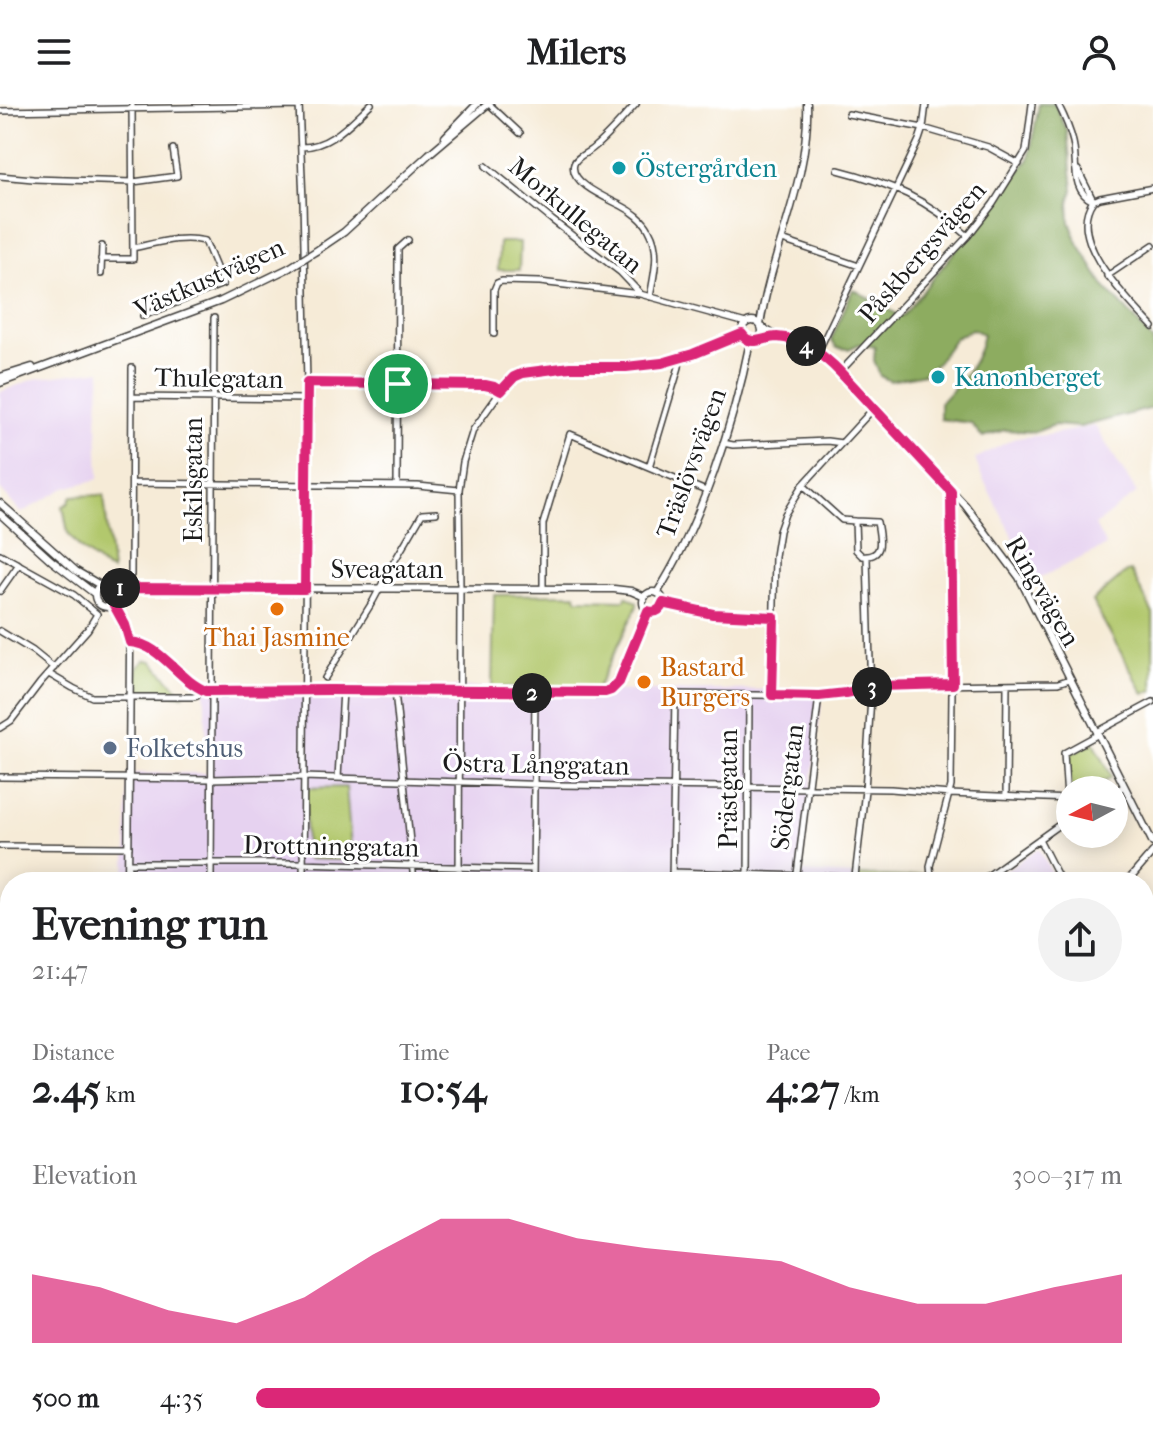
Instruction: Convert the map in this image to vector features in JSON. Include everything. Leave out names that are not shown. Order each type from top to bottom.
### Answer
[{"type":"street","points":[[301,147],[321,144],[333,138],[371,104]]},
{"type":"street","name":"Västkustvägen","points":[[429,154],[477,104]]},
{"type":"street","name":"Västkustvägen","points":[[0,383],[221,301],[289,268],[344,232],[488,104]]},
{"type":"street","name":"Morkullegatan","points":[[488,104],[520,133]]},
{"type":"street","points":[[636,104],[596,146],[576,159],[573,166],[574,173],[585,185],[601,197],[623,206],[649,228],[656,245],[650,297]]},
{"type":"street","points":[[764,300],[750,322],[743,327],[742,334],[750,342],[760,339],[763,333],[764,300],[805,148],[807,104]]},
{"type":"street","points":[[818,352],[919,140],[926,104]]},
{"type":"street","name":"Påskbergsvägen","points":[[840,372],[968,236],[998,197],[1026,151],[1032,104]]},
{"type":"street","points":[[1058,104],[1071,134],[1080,177],[1093,201]]},
{"type":"street","points":[[0,111],[64,107],[299,105],[307,383],[304,872]]},
{"type":"street","points":[[101,259],[133,259],[132,107]]},
{"type":"street","points":[[848,114],[923,128],[993,148],[1019,164]]},
{"type":"street","points":[[0,176],[133,182],[177,176],[173,149]]},
{"type":"street","name":"Morkullegatan","points":[[486,166],[620,272],[640,294]]},
{"type":"street","points":[[838,170],[896,187],[939,211],[968,236]]},
{"type":"street","points":[[1153,188],[1100,198],[1093,201],[1087,213],[1096,259],[1107,276],[1153,327]]},
{"type":"street","points":[[133,248],[179,239],[205,241],[223,284],[143,316]]},
{"type":"street","points":[[397,486],[398,249],[408,240]]},
{"type":"street","points":[[782,240],[859,266]]},
{"type":"street","points":[[1107,276],[1153,245]]},
{"type":"street","points":[[101,274],[102,246]]},
{"type":"street","points":[[494,334],[494,290],[497,283],[502,281],[540,282],[640,294],[761,326]]},
{"type":"street","name":"Eskilsgatan","points":[[211,872],[214,318]]},
{"type":"street","name":"Ringvägen","points":[[761,326],[777,337],[818,352],[970,511],[1019,577],[1117,776]]},
{"type":"street","points":[[459,872],[459,490],[463,462],[473,430],[514,377],[528,372],[639,366],[680,359],[742,334]]},
{"type":"street","name":"Ringvägen","points":[[760,339],[777,337]]},
{"type":"street","name":"Träslövsvägen","points":[[657,593],[689,533],[706,491],[742,381],[750,342]]},
{"type":"street","name":"Västkustvägen","points":[[0,377],[67,358]]},
{"type":"street","points":[[649,467],[680,359]]},
{"type":"street","points":[[131,575],[132,368]]},
{"type":"street","name":"Thulegatan","points":[[307,383],[485,385],[501,391]]},
{"type":"street","name":"Thulegatan","points":[[131,397],[307,399]]},
{"type":"street","points":[[772,695],[775,556],[785,514],[803,485],[874,408]]},
{"type":"street","points":[[543,589],[543,524],[570,434],[706,491]]},
{"type":"street","points":[[723,443],[843,443]]},
{"type":"street","points":[[132,483],[305,484],[459,490]]},
{"type":"street","points":[[803,485],[842,520],[877,522],[878,550],[873,556],[862,556],[856,550],[855,521]]},
{"type":"street","points":[[931,872],[950,794],[953,684],[951,491]]},
{"type":"street","points":[[0,503],[76,571],[100,585]]},
{"type":"street","points":[[325,678],[422,514],[436,513]]},
{"type":"street","points":[[0,514],[52,561],[95,594],[100,605],[114,605],[120,598],[118,588],[110,582],[100,585],[95,594]]},
{"type":"street","points":[[0,554],[74,595],[97,614],[79,641],[11,721],[0,728]]},
{"type":"street","points":[[856,872],[865,790],[870,687],[867,557]]},
{"type":"street","points":[[0,591],[19,564]]},
{"type":"street","name":"Sveagatan","points":[[118,588],[623,590],[645,597]]},
{"type":"street","points":[[649,593],[657,593],[663,603],[656,611],[648,611],[644,606],[645,597],[649,593]]},
{"type":"street","points":[[663,603],[713,614],[774,617]]},
{"type":"street","points":[[114,605],[130,642],[129,872]]},
{"type":"street","points":[[130,642],[153,650],[189,681],[211,691],[605,692],[619,682],[648,611]]},
{"type":"street","points":[[0,631],[54,668]]},
{"type":"street","points":[[49,674],[92,697],[193,697],[201,689]]},
{"type":"street","points":[[672,872],[675,694],[819,696],[870,687],[1058,683],[1070,679]]},
{"type":"street","points":[[1006,795],[1007,684]]},
{"type":"street","points":[[338,778],[343,690]]},
{"type":"street","points":[[395,691],[413,872]]},
{"type":"street","points":[[533,869],[535,693]]},
{"type":"street","name":"Prästgatan","points":[[748,872],[749,695]]},
{"type":"street","name":"Södergatan","points":[[797,872],[819,696]]},
{"type":"street","points":[[1067,776],[1064,753],[1153,702]]},
{"type":"street","name":"Östra Långgatan","points":[[0,777],[303,777],[673,788],[891,789],[1056,797]]},
{"type":"street","name":"Ringvägen","points":[[1128,797],[1153,843]]},
{"type":"street","points":[[1137,814],[1153,828]]},
{"type":"street","points":[[993,872],[1056,827]]},
{"type":"street","points":[[1039,839],[1056,872]]},
{"type":"street","points":[[0,846],[129,847]]},
{"type":"street","points":[[1136,872],[1153,852]]},
{"type":"street","name":"Drottninggatan","points":[[129,863],[533,869]]},
{"type":"shaded area","points":[[101,370],[97,422],[99,479],[65,488],[21,513],[0,489],[0,392],[34,379]]},
{"type":"shaded area","points":[[1095,426],[1137,493],[1095,525],[1106,546],[1039,578],[1029,569],[975,459],[1015,438]]},
{"type":"shaded area","points":[[204,684],[216,687],[492,687],[636,691],[820,689],[821,707],[800,872],[126,872],[127,773],[208,773]]},
{"type":"shaded area","points":[[1039,848],[1051,872],[1003,872]]},
{"type":"green space","points":[[1039,104],[1055,104],[1067,131],[1073,190],[1069,202],[1070,222],[1078,243],[1104,286],[1153,341],[1153,408],[1080,427],[1054,425],[1035,432],[1005,430],[982,437],[971,423],[940,419],[940,403],[972,364],[983,334],[972,329],[955,338],[936,364],[924,374],[890,381],[880,376],[874,360],[875,347],[859,344],[849,349],[837,348],[831,340],[853,289],[902,317],[1029,159]]},
{"type":"green space","points":[[499,242],[520,242],[519,270],[498,270]]},
{"type":"green space","points":[[104,495],[112,571],[81,549],[68,533],[63,506],[72,496]]},
{"type":"green space","points":[[1131,571],[1153,614],[1153,690],[1144,694],[1092,601]]},
{"type":"green space","points":[[576,594],[577,599],[625,600],[626,596],[637,602],[597,689],[492,687],[494,595]]},
{"type":"green space","points":[[145,660],[152,661],[183,695],[138,694],[137,668]]},
{"type":"green space","points":[[1094,742],[1111,776],[1070,776],[1068,755]]},
{"type":"green space","points":[[346,787],[352,860],[306,859],[305,788]]},
{"type":"place","name":"Östergården","points":[[619,168]]},
{"type":"place","name":"Kanonberget","points":[[938,377]]},
{"type":"place","name":"Thai Jasmine","points":[[277,609]]},
{"type":"place","name":"Bastard Burgers","points":[[644,682]]},
{"type":"place","name":"Folketshus","points":[[110,748]]},
{"type":"route","points":[[742,334],[750,342],[777,337],[810,348],[840,372],[951,491],[953,684],[879,686],[819,696],[772,695],[774,617],[713,614],[663,603],[656,611],[648,611],[619,682],[605,692],[206,691],[195,686],[153,650],[130,642],[114,605],[120,598],[118,588],[305,589],[307,383],[398,384],[485,385],[501,391],[514,377],[523,373],[570,367],[626,367],[662,363],[742,334]]}]
